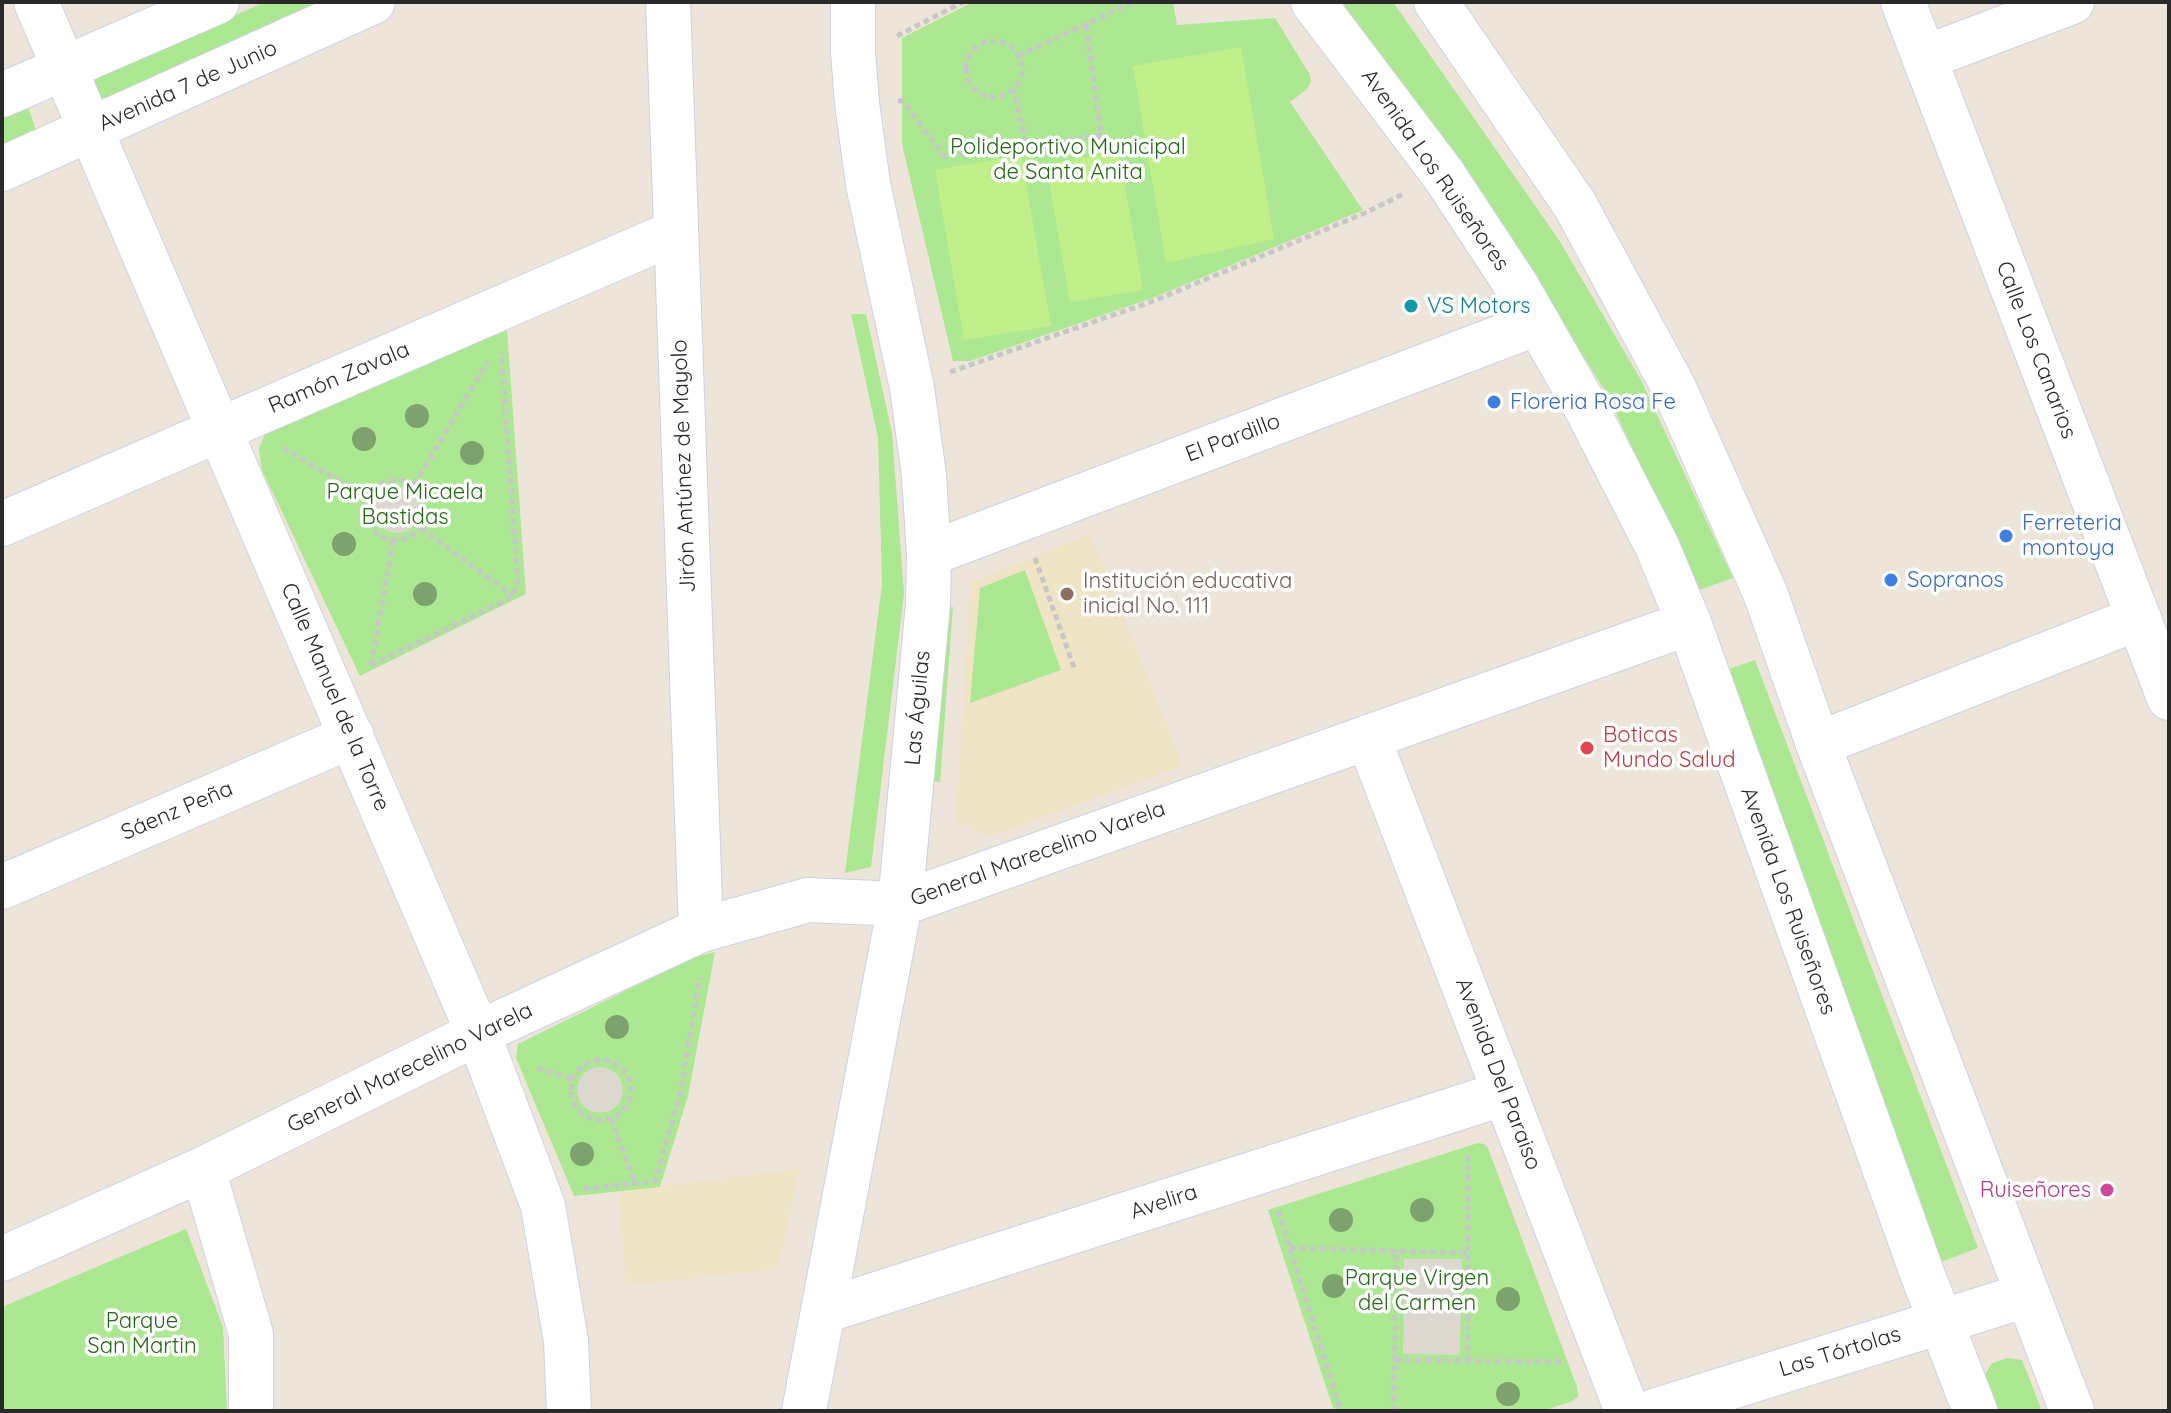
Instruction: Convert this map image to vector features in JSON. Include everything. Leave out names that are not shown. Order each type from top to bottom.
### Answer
[{"type":"street","name":"Calle Manuel de la Torre","points":[[36,2],[478,1033],[543,1206],[566,1341],[569,1411]]},
{"type":"street","points":[[2,95],[217,2]]},
{"type":"street","name":"Avenida 7 de Junio","points":[[2,169],[373,2]]},
{"type":"street","name":"Jirón Antúnez de Mayolo","points":[[668,2],[701,930]]},
{"type":"street","name":"Las Águilas","points":[[804,1411],[900,904],[928,604],[929,554],[924,475],[912,388],[868,184],[857,103],[853,2]]},
{"type":"street","name":"Avenida Los Ruiseñores","points":[[1313,2],[1443,174],[1516,285],[1583,402],[1650,533],[1689,623],[1975,1411]]},
{"type":"street","points":[[1436,2],[1575,205],[1673,386],[1766,595],[1818,744],[2072,1411]]},
{"type":"street","name":"Calle Los Canarios","points":[[1903,2],[2169,698]]},
{"type":"street","points":[[1924,58],[2072,2]]},
{"type":"street","name":"Ramón Zavala","points":[[2,524],[676,232]]},
{"type":"street","name":"El Pardillo","points":[[929,554],[1538,323]]},
{"type":"street","points":[[1818,744],[2139,618]]},
{"type":"street","name":"General Marecelino Varela","points":[[2,1259],[203,1169],[478,1033],[701,930],[808,900],[900,904],[1689,623]]},
{"type":"street","name":"Sáenz Peña","points":[[2,887],[352,736]]},
{"type":"street","name":"Avenida Del Paraiso","points":[[1368,737],[1627,1411]]},
{"type":"street","name":"Avelira","points":[[824,1311],[1505,1093]]},
{"type":"street","points":[[203,1169],[251,1334],[251,1411]]},
{"type":"street","name":"Las Tórtolas","points":[[1654,1411],[2027,1295]]},
{"type":"path","points":[[892,38],[963,2]]},
{"type":"path","points":[[1018,56],[1133,2]]},
{"type":"path","points":[[893,101],[903,101],[944,156],[1101,135],[1086,24]]},
{"type":"path","points":[[986,42],[1005,44],[1018,56],[1022,74],[1014,89],[998,97],[988,97],[973,89],[965,71],[970,53],[986,42]]},
{"type":"path","points":[[1014,89],[1026,146]]},
{"type":"path","points":[[912,388],[1156,300],[1365,213],[1443,174]]},
{"type":"path","points":[[393,541],[371,665],[512,595],[518,585],[500,340],[414,485]]},
{"type":"path","points":[[273,443],[369,498]]},
{"type":"path","points":[[393,480],[414,485],[426,502],[427,512],[421,528],[408,538],[393,541],[384,538],[370,525],[366,516],[374,489],[393,480]]},
{"type":"path","points":[[1020,519],[1075,670]]},
{"type":"path","points":[[421,528],[512,595]]},
{"type":"path","points":[[579,1189],[655,1181],[680,1095],[701,975]]},
{"type":"path","points":[[596,1059],[619,1065],[629,1078],[631,1094],[625,1109],[611,1118],[594,1120],[579,1111],[571,1096],[572,1079],[581,1066],[596,1059]]},
{"type":"path","points":[[524,1065],[572,1079]]},
{"type":"path","points":[[611,1118],[635,1184]]},
{"type":"path","points":[[1468,1151],[1468,1361]]},
{"type":"path","points":[[1277,1210],[1341,1411]]},
{"type":"path","points":[[1290,1248],[1468,1253]]},
{"type":"path","points":[[1394,1411],[1396,1250]]},
{"type":"path","points":[[1395,1360],[1565,1362]]},
{"type":"shaded area","points":[[397,487],[413,494],[420,510],[413,526],[397,533],[381,526],[374,510],[381,494]]},
{"type":"shaded area","points":[[1091,534],[1183,766],[989,837],[956,822],[970,583]]},
{"type":"shaded area","points":[[600,1067],[616,1074],[623,1090],[616,1106],[600,1113],[584,1106],[577,1090],[584,1074]]},
{"type":"shaded area","points":[[800,1168],[778,1269],[626,1286],[619,1192]]},
{"type":"shaded area","points":[[1404,1259],[1462,1259],[1460,1355],[1403,1354]]},
{"type":"green space","points":[[265,2],[318,2],[105,99],[99,97],[93,83],[97,77]]},
{"type":"green space","name":"Polideportivo Municipal de Santa Anita","points":[[973,2],[1173,2],[1177,25],[1275,18],[1310,75],[1307,89],[1290,102],[1363,210],[1155,297],[970,361],[953,361],[902,144],[902,38]]},
{"type":"green space","points":[[1342,2],[1393,2],[1559,240],[1641,380],[1733,578],[1699,590],[1607,394],[1527,266]]},
{"type":"green space","points":[[1241,47],[1274,239],[1166,263],[1133,66]]},
{"type":"green space","points":[[27,104],[36,130],[2,145],[2,115]]},
{"type":"green space","points":[[1119,152],[1143,290],[1070,302],[1046,164]]},
{"type":"green space","points":[[1021,155],[1051,326],[964,340],[935,170]]},
{"type":"green space","points":[[851,314],[866,314],[892,433],[904,594],[871,867],[845,873],[882,585],[878,437]]},
{"type":"green space","name":"Parque Micaela Bastidas","points":[[507,330],[526,594],[360,676],[262,470],[259,449],[265,434]]},
{"type":"green space","points":[[1025,570],[1061,670],[970,703],[980,588]]},
{"type":"green space","points":[[942,606],[953,607],[940,782],[930,781]]},
{"type":"green space","points":[[1755,660],[1978,1248],[1941,1262],[1723,671]]},
{"type":"green space","points":[[715,952],[688,1096],[660,1187],[574,1196],[516,1058],[518,1044],[694,957]]},
{"type":"green space","name":"Parque Virgen del Carmen","points":[[1478,1143],[1488,1148],[1578,1396],[1573,1401],[1542,1411],[1334,1411],[1268,1210]]},
{"type":"green space","name":"Parque San Martin","points":[[186,1229],[223,1327],[227,1411],[2,1411],[2,1307]]},
{"type":"green space","points":[[2007,1358],[2022,1360],[2042,1411],[1998,1411],[1984,1376],[1992,1363]]},
{"type":"place","name":"VS Motors","points":[[1411,306]]},
{"type":"place","name":"Floreria Rosa Fe","points":[[1494,402]]},
{"type":"place","name":"Ferreteria montoya","points":[[2006,536]]},
{"type":"place","name":"Sopranos","points":[[1891,580]]},
{"type":"place","name":"Institución educativa inicial No. 111","points":[[1067,594]]},
{"type":"place","name":"Boticas Mundo Salud","points":[[1587,748]]},
{"type":"place","name":"Ruiseñores","points":[[2107,1190]]}]
